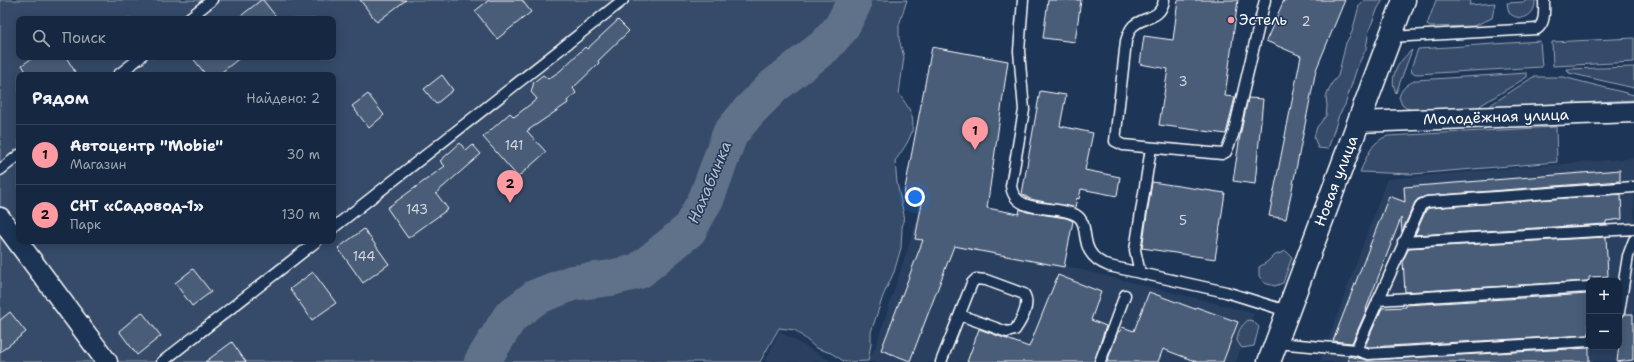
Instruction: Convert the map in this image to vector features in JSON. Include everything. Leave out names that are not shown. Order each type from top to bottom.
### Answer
[{"type":"street","name":"Новая улица","points":[[1273,353],[1287,311],[1404,0]]},
{"type":"street","name":"Молодёжная улица","points":[[1358,122],[1634,112]]},
{"type":"street","points":[[0,218],[16,240]]},
{"type":"street","points":[[19,244],[107,362]]},
{"type":"lane","points":[[192,16],[212,0]]},
{"type":"lane","points":[[336,226],[623,0]]},
{"type":"lane","points":[[1023,0],[1019,51],[1024,110],[1011,186],[1014,198],[1023,205],[1070,212],[1078,216],[1082,222],[1088,248],[1094,258],[1109,266],[1226,292],[1287,311]]},
{"type":"lane","points":[[1164,0],[1160,11],[1152,18],[1134,25],[1129,31],[1126,41],[1115,141],[1118,144],[1214,154],[1222,154],[1226,152],[1233,135],[1265,0]]},
{"type":"lane","points":[[1390,37],[1537,29],[1543,22],[1544,0]]},
{"type":"lane","points":[[122,72],[137,60]]},
{"type":"lane","points":[[1140,273],[1135,250],[1151,148]]},
{"type":"lane","points":[[0,170],[16,157]]},
{"type":"lane","points":[[1356,350],[1417,211],[1421,205],[1426,202],[1634,187]]},
{"type":"lane","points":[[1404,242],[1634,229]]},
{"type":"lane","points":[[1622,285],[1628,256],[1634,240]]},
{"type":"lane","points":[[162,362],[313,244]]},
{"type":"lane","points":[[941,362],[972,283],[976,279],[986,280],[1024,294],[1027,299],[1019,324],[1015,330],[1007,332],[960,315]]},
{"type":"lane","points":[[1378,300],[1586,287]]},
{"type":"lane","points":[[1100,362],[1125,295]]},
{"type":"lane","points":[[1273,353],[1356,350],[1368,354],[1586,341]]},
{"type":"shaded area","points":[[0,0],[907,0],[899,25],[899,39],[904,57],[899,94],[910,111],[913,120],[913,127],[909,139],[895,161],[897,183],[904,215],[901,248],[894,272],[883,296],[871,332],[871,344],[868,361],[845,362],[831,353],[816,348],[795,330],[779,328],[760,362],[0,362]]},
{"type":"shaded area","points":[[1364,0],[1383,0],[1369,30],[1366,49],[1358,65],[1345,105],[1339,115],[1328,149],[1318,148],[1314,137],[1317,127],[1326,116],[1326,97],[1332,83],[1338,76],[1346,43],[1352,32],[1359,6]]},
{"type":"shaded area","points":[[1436,0],[1471,0],[1469,5],[1495,3],[1492,18],[1474,26],[1430,27],[1427,25]]},
{"type":"shaded area","points":[[1525,0],[1535,0],[1535,6],[1530,14],[1523,18],[1509,13],[1507,3],[1525,2]]},
{"type":"shaded area","points":[[1634,38],[1634,62],[1553,66],[1552,42]]},
{"type":"shaded area","points":[[1540,41],[1542,67],[1417,74],[1412,73],[1411,68],[1418,49]]},
{"type":"shaded area","points":[[1412,50],[1396,93],[1393,81],[1396,69]]},
{"type":"shaded area","points":[[1634,67],[1634,88],[1569,73],[1567,69]]},
{"type":"shaded area","points":[[1527,73],[1527,77],[1478,107],[1421,112],[1406,108],[1402,105],[1399,97],[1405,87],[1416,80]]},
{"type":"shaded area","points":[[1533,77],[1563,77],[1634,95],[1634,100],[1486,108]]},
{"type":"shaded area","points":[[1556,127],[1557,162],[1413,174],[1360,172],[1370,150],[1382,138],[1388,136]]},
{"type":"shaded area","points":[[1634,158],[1634,361],[1320,362],[1387,179]]},
{"type":"shaded area","points":[[919,201],[1062,265],[1254,313],[1236,362],[867,362],[876,346],[916,223]]},
{"type":"shaded area","points":[[1286,251],[1292,257],[1283,283],[1275,286],[1264,283],[1259,276],[1259,267],[1273,256]]},
{"type":"shaded area","points":[[1248,320],[1253,321],[1259,327],[1254,346],[1242,348],[1237,341],[1238,334],[1241,327]]},
{"type":"shaded area","points":[[779,331],[832,362],[765,362]]},
{"type":"building","points":[[263,0],[276,16],[241,16]]},
{"type":"building","points":[[360,0],[406,0],[377,22]]},
{"type":"building","points":[[489,0],[522,0],[531,12],[497,39],[475,11]]},
{"type":"building","points":[[1048,0],[1081,0],[1075,42],[1043,38]]},
{"type":"building","points":[[1178,0],[1238,0],[1225,96],[1235,97],[1226,134],[1159,125],[1168,69],[1140,64],[1144,36],[1173,40]]},
{"type":"building","points":[[1284,0],[1345,0],[1316,70],[1286,219],[1269,216],[1301,56],[1266,41]]},
{"type":"building","points":[[618,20],[629,31],[573,88],[576,93],[567,101],[568,103],[527,131],[546,152],[518,177],[483,137],[510,113],[514,117],[537,99],[531,92],[534,82],[543,75],[548,79],[560,71],[585,47],[587,49]]},
{"type":"building","points":[[932,47],[1008,61],[987,208],[1019,214],[1020,209],[1027,212],[1066,218],[1073,221],[1064,267],[954,246],[910,361],[881,350],[923,240],[915,239],[922,203],[903,199]]},
{"type":"building","points":[[30,60],[68,60],[75,72],[26,72],[22,65]]},
{"type":"building","points":[[194,60],[237,60],[222,72],[204,72]]},
{"type":"building","points":[[442,75],[453,90],[436,104],[424,89]]},
{"type":"building","points":[[1040,91],[1066,95],[1060,126],[1093,133],[1085,170],[1120,177],[1117,196],[1081,189],[1075,208],[1030,199],[1022,194]]},
{"type":"building","points":[[368,94],[384,115],[369,128],[352,106]]},
{"type":"building","points":[[1248,98],[1263,99],[1255,184],[1233,181]]},
{"type":"building","points":[[460,143],[466,151],[473,145],[481,154],[436,193],[448,209],[408,238],[387,208],[445,166],[440,161]]},
{"type":"building","points":[[1620,170],[1620,181],[1427,196],[1418,199],[1415,202],[1402,232],[1401,218],[1367,309],[1352,343],[1333,341],[1389,196],[1405,202],[1404,187]]},
{"type":"building","points":[[1152,182],[1225,193],[1215,259],[1142,248]]},
{"type":"building","points":[[1621,194],[1622,219],[1606,221],[1606,224],[1415,235],[1426,210],[1429,208]]},
{"type":"building","points":[[364,229],[389,264],[363,283],[338,248]]},
{"type":"building","points":[[1606,237],[1608,276],[1589,277],[1586,278],[1586,281],[1405,292],[1403,260],[1409,248]]},
{"type":"building","points":[[193,269],[211,292],[192,306],[175,283]]},
{"type":"building","points":[[313,272],[336,303],[312,320],[290,289]]},
{"type":"building","points":[[1058,275],[1101,292],[1091,320],[1106,326],[1094,362],[967,362],[979,329],[1029,347]]},
{"type":"building","points":[[1149,292],[1195,309],[1196,307],[1238,322],[1223,362],[1197,362],[1163,349],[1158,362],[1107,362],[1118,331],[1120,332],[1122,327],[1134,331]]},
{"type":"building","points":[[1586,294],[1586,335],[1365,346],[1382,308],[1406,307],[1406,305]]},
{"type":"building","points":[[10,312],[26,332],[0,352],[0,320]]},
{"type":"building","points":[[142,312],[161,336],[137,355],[119,331]]},
{"type":"building","points":[[1625,314],[1633,314],[1633,360],[1617,362],[1618,350],[1622,350],[1622,317]]},
{"type":"building","points":[[232,342],[246,362],[205,362]]},
{"type":"building","points":[[1586,348],[1586,350],[1589,350],[1589,362],[1349,362],[1348,356],[1368,360]]},
{"type":"waterway","name":"Нахабинка","points":[[482,362],[510,317],[536,297],[572,283],[611,278],[639,271],[689,230],[707,197],[730,134],[749,111],[774,86],[825,46],[841,28],[853,5],[852,0]]},
{"type":"place","name":"Эстель","points":[[1231,20]]},
{"type":"place","name":"Автоцентр \"Mobie\"","points":[[975,150]]},
{"type":"place","name":"СНТ «Садовод-1»","points":[[510,203]]}]
